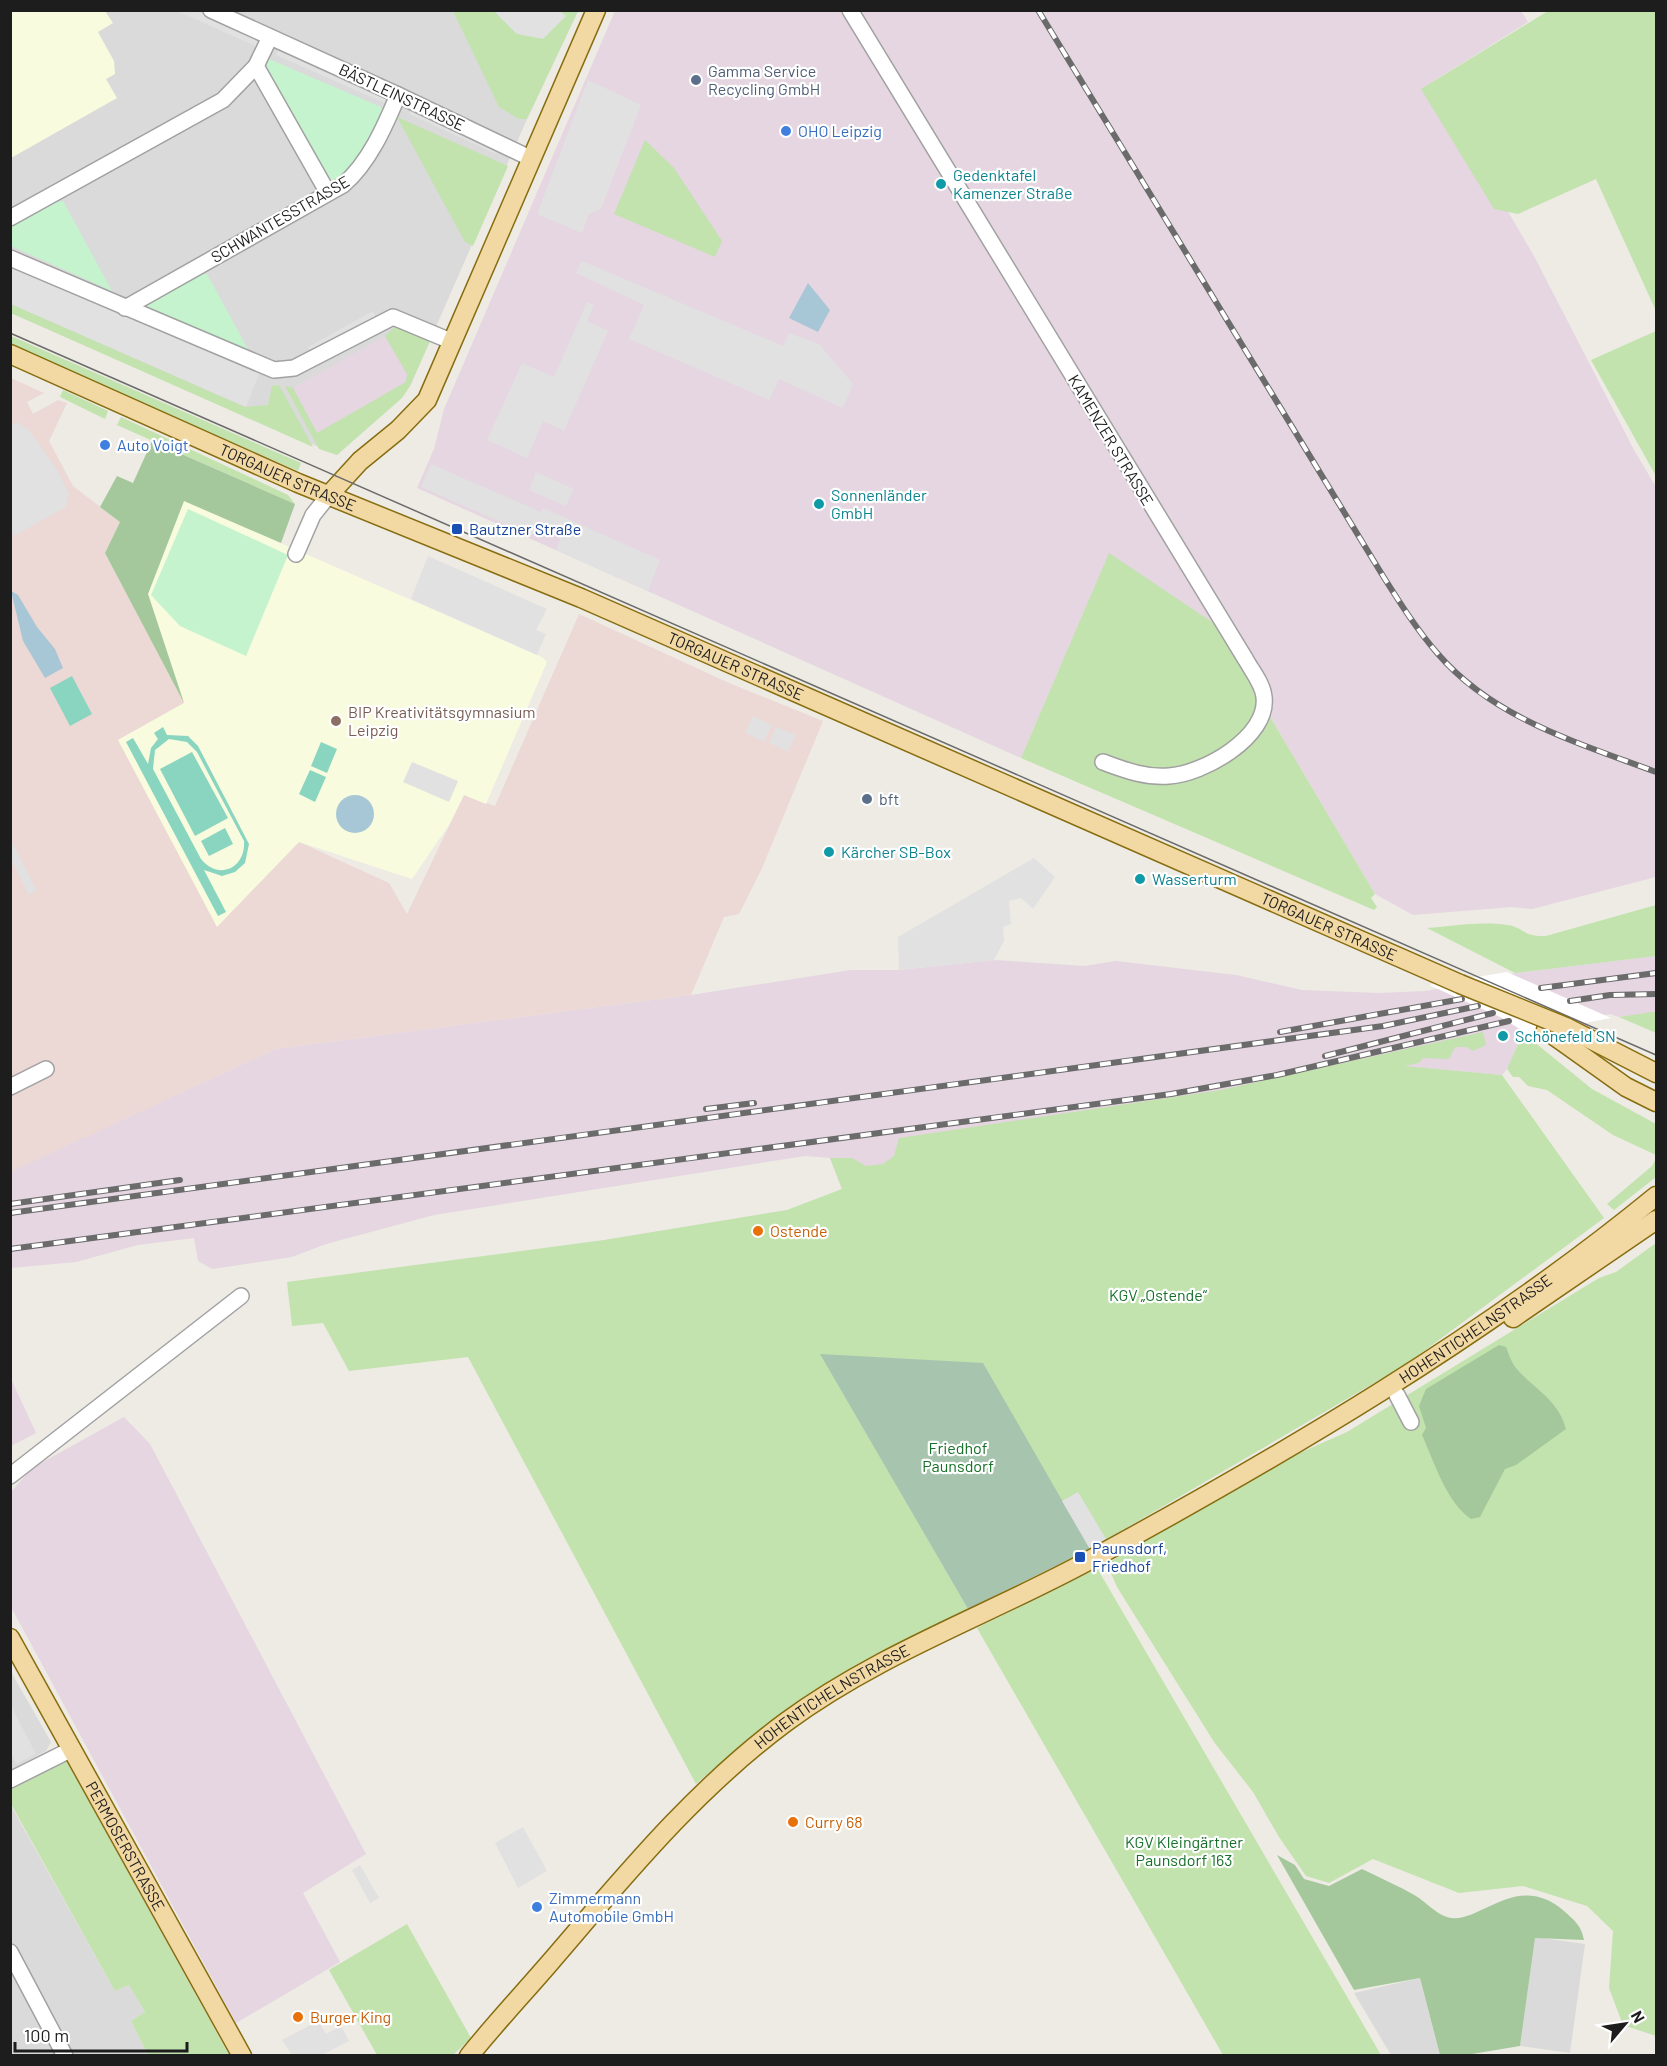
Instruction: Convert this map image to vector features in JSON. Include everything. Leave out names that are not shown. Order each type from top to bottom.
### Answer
[{"type":"main road","points":[[328,495],[360,461],[421,408],[453,342],[596,10]]},
{"type":"main road","name":"TORGAUER STRASSE","points":[[10,354],[328,495],[581,598],[1457,982],[1566,1027],[1656,1073]]},
{"type":"main road","name":"TORGAUER STRASSE","points":[[1457,982],[1545,1030],[1626,1087],[1656,1102]]},
{"type":"main road","name":"HOHENTICHELNSTRASSE","points":[[469,2055],[653,1841],[716,1779],[790,1719],[890,1659],[1084,1563],[1284,1450],[1374,1396],[1518,1299],[1656,1196]]},
{"type":"main road","name":"HOHENTICHELNSTRASSE","points":[[1284,1450],[1319,1439],[1397,1395],[1656,1220]]},
{"type":"main road","name":"PERMOSERSTRASSE","points":[[10,1638],[242,2055]]},
{"type":"street","name":"BÄSTLEINSTRASSE","points":[[211,10],[532,159]]},
{"type":"street","name":"KAMENZER STRASSE","points":[[850,10],[1246,660],[1264,696],[1263,710],[1245,738],[1223,756],[1195,771],[1170,776],[1140,775],[1102,762]]},
{"type":"street","points":[[10,218],[223,100],[256,66],[270,37]]},
{"type":"street","points":[[256,66],[328,193]]},
{"type":"street","name":"SCHWANTESSTRASSE","points":[[125,308],[328,193],[357,174],[398,95]]},
{"type":"street","points":[[10,258],[274,370],[294,368],[387,318],[400,319],[453,342]]},
{"type":"street","points":[[296,554],[313,515],[328,495]]},
{"type":"street","points":[[10,1087],[46,1069]]},
{"type":"street","points":[[10,1476],[241,1296]]},
{"type":"street","points":[[1397,1395],[1411,1422]]},
{"type":"street","points":[[10,1780],[72,1749]]},
{"type":"street","points":[[10,1952],[65,2055]]},
{"type":"shaded area","points":[[11,10],[105,11],[113,23],[98,32],[114,61],[115,74],[106,79],[117,98],[11,158]]},
{"type":"shaded area","points":[[11,11],[578,11],[527,119],[410,386],[337,455],[11,313]]},
{"type":"shaded area","points":[[177,11],[197,11],[266,41],[262,49]]},
{"type":"shaded area","points":[[494,11],[560,11],[566,16],[543,39],[517,34]]},
{"type":"shaded area","points":[[615,11],[1521,11],[1528,22],[1432,82],[1534,256],[1634,450],[1656,487],[1656,877],[1532,909],[1512,907],[1413,915],[1375,894],[1215,624],[1109,554],[1021,758],[417,488],[434,449],[444,409]]},
{"type":"shaded area","points":[[280,48],[388,96],[385,103],[276,55]]},
{"type":"shaded area","points":[[588,80],[641,105],[601,209],[589,214],[582,233],[537,214]]},
{"type":"shaded area","points":[[412,107],[499,147],[496,154],[409,114]]},
{"type":"shaded area","points":[[582,261],[783,346],[789,333],[819,344],[853,384],[843,408],[779,379],[769,400],[629,339],[644,305],[576,273]]},
{"type":"shaded area","points":[[11,264],[259,374],[246,407],[11,304]]},
{"type":"shaded area","points":[[587,302],[594,305],[587,321],[608,331],[564,431],[543,421],[527,458],[487,440],[522,363],[554,377]]},
{"type":"shaded area","points":[[373,311],[376,318],[312,354],[308,347]]},
{"type":"shaded area","points":[[385,336],[407,374],[406,382],[317,434],[293,388]]},
{"type":"shaded area","points":[[11,378],[44,393],[27,402],[33,414],[58,400],[67,403],[49,441],[73,486],[120,522],[105,553],[184,703],[118,740],[299,842],[389,883],[407,914],[464,795],[495,806],[579,614],[729,683],[823,721],[762,868],[739,914],[724,917],[691,995],[276,1049],[11,1172]]},
{"type":"shaded area","points":[[17,422],[29,430],[58,471],[69,494],[66,507],[14,536],[10,530],[10,426]]},
{"type":"shaded area","points":[[431,464],[541,512],[543,508],[660,560],[648,591],[556,550],[563,532],[539,520],[532,536],[421,487]]},
{"type":"shaded area","points":[[536,472],[574,489],[566,506],[529,490]]},
{"type":"shaded area","name":"BIP Kreativitätsgymnasium Leipzig","points":[[184,501],[542,657],[547,662],[486,804],[464,795],[449,825],[412,879],[299,842],[217,927],[118,740],[184,703],[148,594]]},
{"type":"shaded area","points":[[428,556],[547,609],[536,630],[546,634],[537,655],[411,599]]},
{"type":"shaded area","points":[[753,716],[772,725],[764,742],[745,733]]},
{"type":"shaded area","points":[[776,727],[796,735],[788,752],[769,743]]},
{"type":"shaded area","points":[[412,762],[458,781],[449,802],[403,782]]},
{"type":"shaded area","points":[[11,840],[37,891],[29,895],[11,859]]},
{"type":"shaded area","points":[[1034,858],[1055,877],[1033,909],[1021,898],[1009,901],[1011,924],[1003,927],[1004,941],[994,960],[899,970],[898,937]]},
{"type":"shaded area","points":[[1656,956],[1656,1012],[1619,1017],[1610,1014],[1523,1033],[1502,1075],[1401,1066],[842,1189],[830,1158],[805,1156],[434,1215],[326,1244],[292,1257],[212,1269],[198,1261],[194,1238],[138,1245],[76,1262],[11,1268],[10,1172],[276,1049],[691,995],[851,970],[899,970],[994,960],[1084,966],[1116,961],[1236,975],[1302,990],[1379,993],[1426,991],[1515,973]]},
{"type":"shaded area","points":[[11,1379],[36,1433],[10,1446]]},
{"type":"shaded area","points":[[124,1417],[150,1444],[366,1854],[303,1893],[340,1962],[236,2023],[11,1607],[11,1492],[32,1468]]},
{"type":"shaded area","points":[[1078,1492],[1106,1539],[1090,1549],[1062,1501]]},
{"type":"shaded area","points":[[10,1670],[51,1742],[46,1751],[11,1770]]},
{"type":"shaded area","points":[[11,1706],[36,1754],[16,1764],[11,1753]]},
{"type":"shaded area","points":[[10,1804],[115,1991],[129,1985],[145,2012],[131,2021],[148,2055],[71,2055],[11,1941]]},
{"type":"shaded area","points":[[523,1827],[547,1871],[518,1888],[495,1843]]},
{"type":"shaded area","points":[[360,1865],[379,1898],[370,1903],[352,1870]]},
{"type":"shaded area","points":[[1535,1937],[1585,1944],[1570,2053],[1520,2046]]},
{"type":"shaded area","points":[[11,1964],[59,2055],[11,2055]]},
{"type":"shaded area","points":[[1420,1978],[1440,2055],[1391,2055],[1354,1993]]},
{"type":"shaded area","points":[[318,2021],[326,2034],[341,2026],[349,2041],[322,2055],[292,2055],[282,2040]]},
{"type":"green space","points":[[453,11],[494,11],[517,34],[566,17],[560,11],[578,11],[527,119],[519,119],[499,107]]},
{"type":"green space","points":[[1548,11],[1656,11],[1656,311],[1596,179],[1518,214],[1494,209],[1421,89]]},
{"type":"green space","points":[[269,59],[381,107],[384,111],[363,158],[335,185],[327,182],[264,70]]},
{"type":"green space","points":[[397,117],[508,166],[473,246],[465,242]]},
{"type":"green space","points":[[645,140],[674,168],[722,241],[715,257],[614,214]]},
{"type":"green space","points":[[63,201],[112,291],[11,246],[11,226],[55,202]]},
{"type":"green space","points":[[197,274],[207,274],[249,351],[143,305]]},
{"type":"green space","points":[[11,304],[245,407],[268,405],[272,386],[279,385],[313,447],[11,313]]},
{"type":"green space","points":[[398,324],[431,339],[410,386],[402,398],[337,455],[319,449],[285,386],[293,388],[317,433],[406,382],[407,374],[385,336]]},
{"type":"green space","points":[[1656,331],[1656,476],[1591,360]]},
{"type":"green space","points":[[11,336],[301,463],[298,471],[11,346]]},
{"type":"green space","points":[[63,390],[108,411],[105,419],[60,397]]},
{"type":"green space","points":[[121,417],[288,495],[295,504],[117,425]]},
{"type":"green space","points":[[152,441],[295,504],[281,543],[184,501],[148,594],[184,703],[105,553],[120,522],[100,507],[117,476],[133,483]]},
{"type":"green space","points":[[188,509],[288,555],[246,656],[180,626],[151,595]]},
{"type":"green space","points":[[1109,553],[1215,624],[1375,894],[1371,898],[1377,907],[1374,910],[1021,758]]},
{"type":"green space","points":[[72,676],[92,714],[70,726],[50,688]]},
{"type":"green space","points":[[163,727],[167,735],[188,736],[198,746],[249,844],[245,863],[235,872],[222,876],[204,870],[226,912],[218,916],[126,742],[133,738],[148,764],[151,748],[158,739],[154,733]],"holes":[[[169,739],[187,742],[197,752],[244,841],[241,858],[230,868],[216,869],[208,866],[201,859],[153,769],[155,750]]]},
{"type":"green space","points":[[321,742],[337,749],[327,773],[311,766]]},
{"type":"green space","points":[[192,752],[228,818],[195,836],[160,769]]},
{"type":"green space","points":[[310,770],[326,777],[315,802],[299,794]]},
{"type":"green space","points":[[225,828],[233,844],[209,856],[201,841]]},
{"type":"green space","points":[[1656,905],[1656,956],[1515,973],[1427,928],[1497,924],[1513,926],[1532,935],[1546,936]]},
{"type":"green space","points":[[1652,1012],[1656,1012],[1656,1033],[1619,1017]]},
{"type":"green space","name":"KGV „Ostende“","points":[[1483,1032],[1486,1045],[1473,1051],[1466,1047],[1455,1047],[1449,1059],[1423,1058],[1419,1063],[1404,1066],[1502,1075],[1604,1218],[1405,1365],[1090,1549],[1062,1501],[821,1355],[968,1609],[860,1666],[759,1733],[696,1784],[468,1357],[349,1371],[323,1323],[292,1326],[287,1282],[604,1240],[787,1210],[842,1189],[830,1158],[852,1158],[866,1166],[883,1164],[894,1156],[899,1138],[1221,1090]]},
{"type":"green space","points":[[1523,1033],[1592,1089],[1656,1124],[1656,1155],[1613,1135],[1547,1090],[1528,1086],[1519,1077],[1513,1077],[1507,1069]]},
{"type":"green space","points":[[1656,1158],[1656,1177],[1614,1210],[1607,1204],[1652,1166]]},
{"type":"green space","points":[[1656,1243],[1656,2036],[1623,2025],[1609,1988],[1613,1931],[1587,1906],[1523,1886],[1459,1893],[1373,1859],[1329,1883],[1306,1876],[1279,1837],[1253,1792],[1214,1742],[1117,1587],[1107,1564],[1158,1530],[1277,1463],[1347,1432],[1599,1278],[1616,1272]]},
{"type":"green space","points":[[1499,1345],[1506,1347],[1516,1368],[1552,1402],[1566,1429],[1516,1465],[1505,1469],[1480,1517],[1471,1519],[1454,1502],[1442,1480],[1422,1435],[1426,1428],[1419,1406],[1426,1389]]},
{"type":"green space","name":"Friedhof Paunsdorf","points":[[820,1354],[983,1363],[1090,1549],[968,1609]]},
{"type":"green space","name":"KGV Kleingärtner Paunsdorf 163","points":[[1097,1568],[1381,2055],[1223,2055],[977,1628]]},
{"type":"green space","points":[[61,1760],[67,1762],[229,2055],[148,2055],[131,2021],[145,2012],[129,1985],[115,1991],[11,1804],[10,1787]]},
{"type":"green space","points":[[1277,1855],[1295,1865],[1304,1879],[1329,1886],[1362,1869],[1410,1892],[1447,1917],[1459,1918],[1514,1897],[1530,1896],[1546,1900],[1564,1911],[1574,1921],[1584,1940],[1535,1938],[1520,2046],[1466,2055],[1440,2055],[1420,1978],[1354,1990]]},
{"type":"green space","points":[[407,1924],[471,2038],[453,2055],[377,2055],[329,1970]]},
{"type":"water","points":[[808,283],[830,310],[818,332],[789,318]]},
{"type":"water","points":[[11,591],[18,595],[37,627],[55,649],[63,668],[45,678],[23,641]]},
{"type":"water","points":[[355,795],[368,801],[374,814],[368,827],[355,833],[342,827],[336,814],[342,801]]},
{"type":"pier","points":[[1507,972],[1611,1018],[1528,1034],[1500,1017],[1429,985]]},
{"type":"tram line","points":[[10,333],[1656,1055]]},
{"type":"railway","points":[[1038,10],[1383,576],[1430,645],[1460,677],[1511,712],[1568,739],[1656,772]]},
{"type":"railway","points":[[1541,988],[1656,973]]},
{"type":"railway","points":[[1570,1001],[1610,995],[1656,994]]},
{"type":"railway","points":[[1280,1032],[1462,999]]},
{"type":"railway","points":[[10,1213],[1383,1026],[1478,1006]]},
{"type":"railway","points":[[1325,1056],[1493,1013]]},
{"type":"railway","points":[[10,1249],[1171,1094],[1277,1075],[1509,1021]]},
{"type":"railway","points":[[706,1109],[754,1103]]},
{"type":"railway","points":[[10,1204],[180,1180]]},
{"type":"place","name":"Gamma Service Recycling GmbH","points":[[696,80]]},
{"type":"place","name":"OHO Leipzig","points":[[786,131]]},
{"type":"place","name":"Gedenktafel Kamenzer Straße","points":[[941,184]]},
{"type":"place","name":"Auto Voigt","points":[[105,445]]},
{"type":"place","name":"Sonnenländer GmbH","points":[[819,504]]},
{"type":"place","name":"Bautzner Straße","points":[[457,529]]},
{"type":"place","name":"BIP Kreativitätsgymnasium Leipzig","points":[[336,721]]},
{"type":"place","name":"bft","points":[[867,799]]},
{"type":"place","name":"Kärcher SB-Box","points":[[829,852]]},
{"type":"place","name":"Wasserturm","points":[[1140,879]]},
{"type":"place","name":"Schönefeld SN","points":[[1503,1036]]},
{"type":"place","name":"Ostende","points":[[758,1231]]},
{"type":"place","name":"Paunsdorf, Friedhof","points":[[1080,1557]]},
{"type":"place","name":"Curry 68","points":[[793,1822]]},
{"type":"place","name":"Zimmermann Automobile GmbH","points":[[537,1907]]},
{"type":"place","name":"Burger King","points":[[298,2017]]}]
